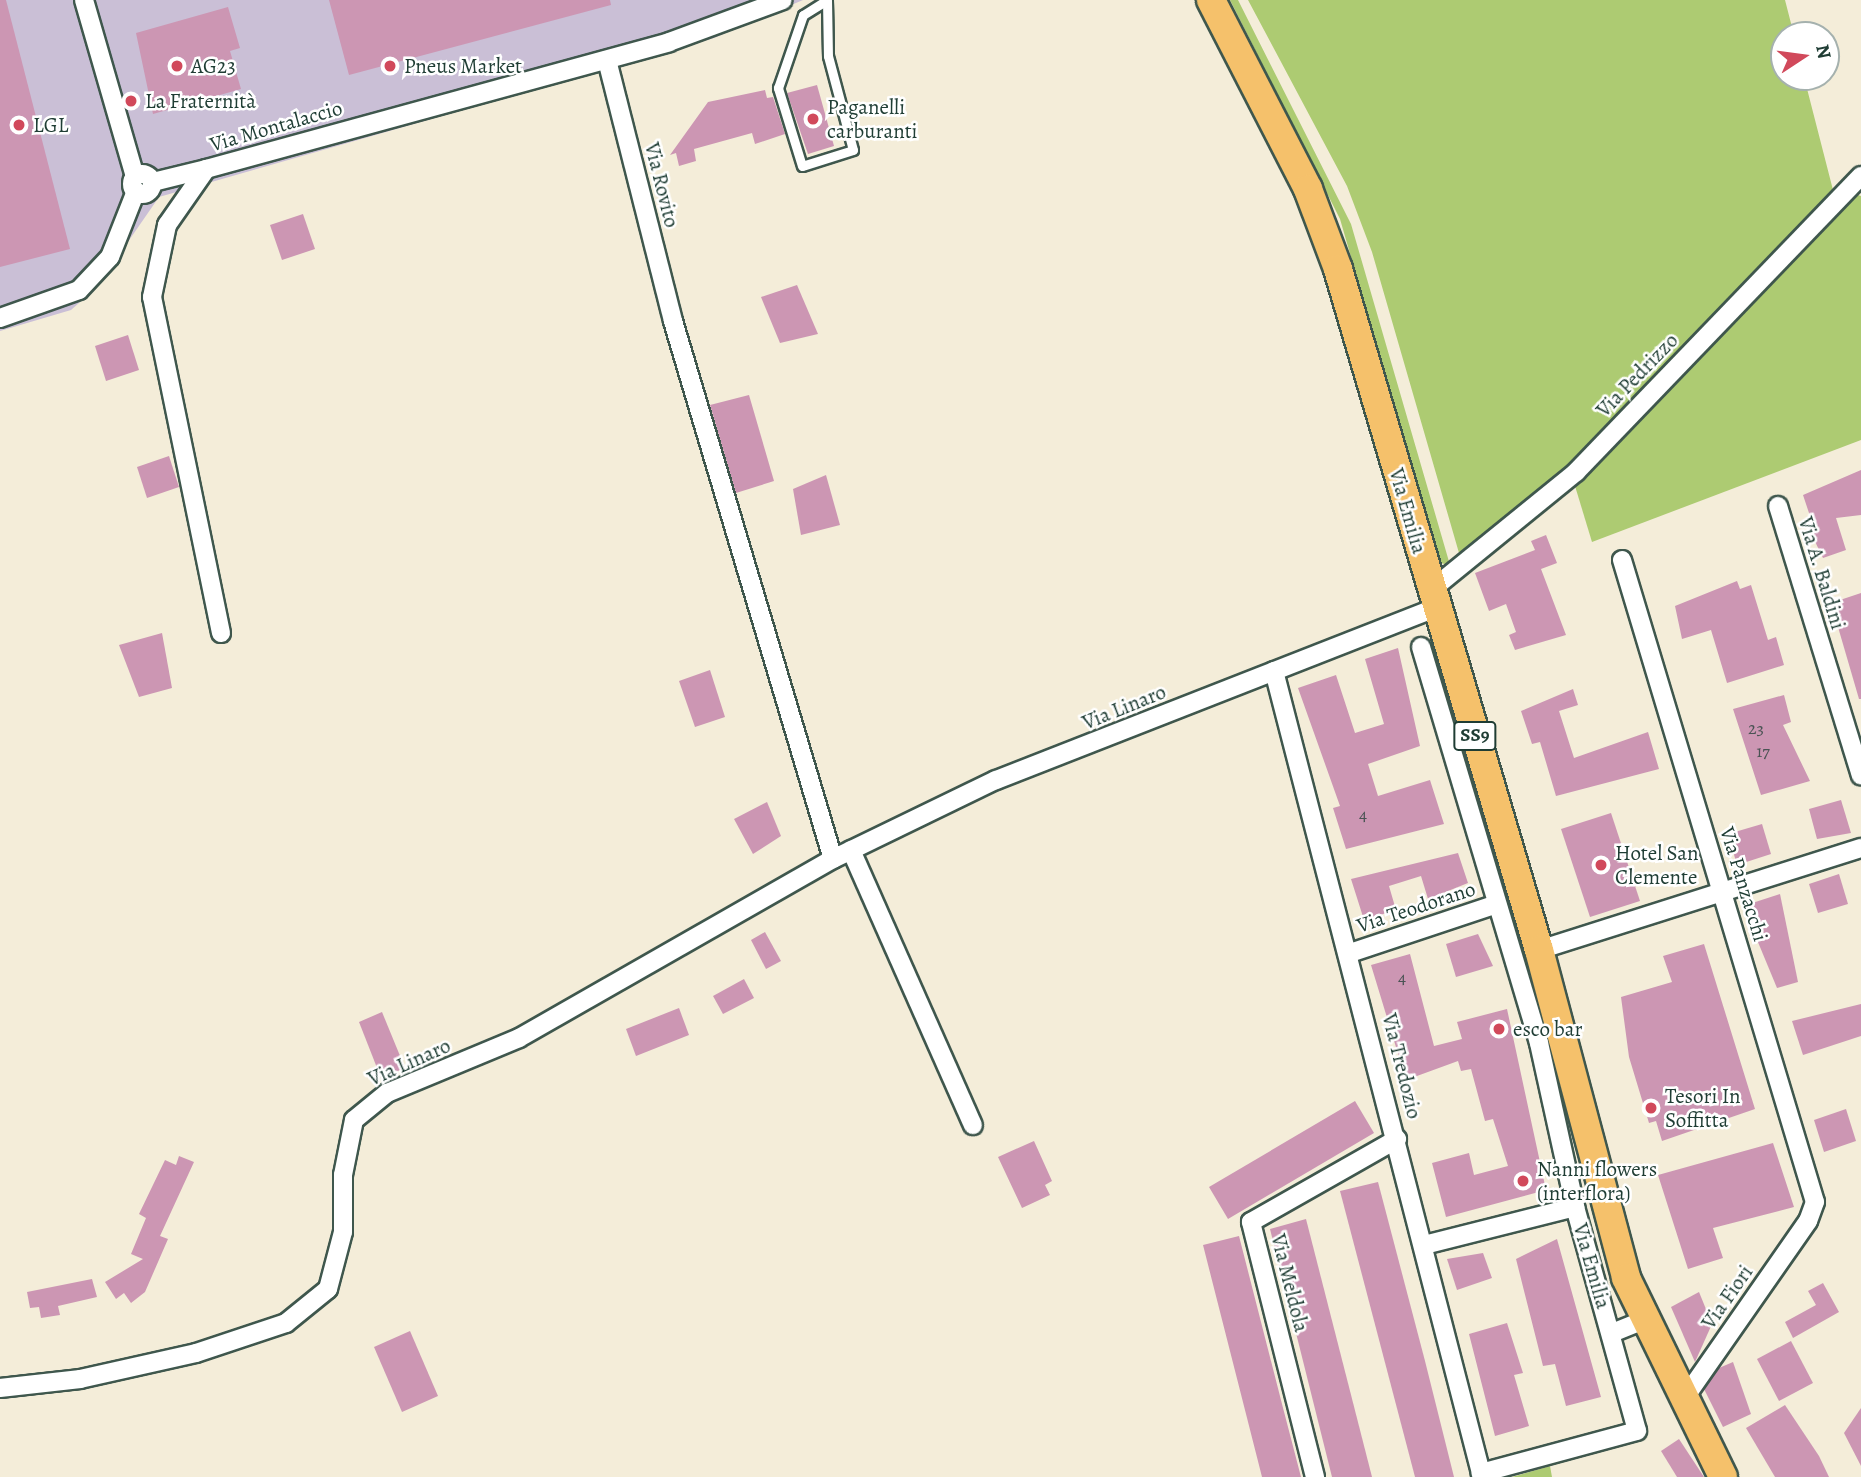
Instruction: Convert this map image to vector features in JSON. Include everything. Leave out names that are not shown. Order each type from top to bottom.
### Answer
[{"type":"main road","name":"Via Emilia","points":[[1211,0],[1308,189],[1338,269],[1539,950],[1551,1041],[1642,1321],[1723,1477]]},
{"type":"street","points":[[0,318],[79,290],[110,257],[141,183],[84,0]]},
{"type":"street","name":"Via Montalaccio","points":[[221,633],[152,297],[162,237],[206,169],[607,60],[783,0]]},
{"type":"street","name":"Via Rovito","points":[[607,60],[673,321],[833,859]]},
{"type":"street","points":[[141,183],[206,169]]},
{"type":"street","name":"Via Pedrizzo","points":[[1434,598],[1576,472],[1861,176]]},
{"type":"street","name":"Via A. Baldini","points":[[1777,506],[1861,775]]},
{"type":"street","name":"Via Panzacchi","points":[[1622,560],[1815,1202],[1808,1221]]},
{"type":"street","name":"Via Linaro","points":[[0,1388],[80,1379],[195,1353],[286,1323],[328,1289],[344,1233],[346,1149],[354,1120],[367,1106],[574,1009],[833,859],[996,780],[1274,671],[1434,598]]},
{"type":"street","name":"Via Emilia","points":[[1421,647],[1497,904],[1551,1041],[1575,1207],[1612,1333],[1642,1321]]},
{"type":"street","name":"Via Tredozio","points":[[1274,671],[1350,953],[1482,1475],[1637,1431],[1612,1333]]},
{"type":"street","points":[[1539,950],[1861,848]]},
{"type":"street","points":[[851,850],[973,1125]]},
{"type":"street","name":"Via Teodorano","points":[[1350,953],[1497,904]]},
{"type":"street","name":"Via Meldola","points":[[1315,1477],[1251,1222],[1397,1139]]},
{"type":"street","points":[[1424,1245],[1575,1207]]},
{"type":"street","name":"Via Fiori","points":[[1683,1400],[1808,1221]]},
{"type":"lane","points":[[827,0],[828,56],[853,150],[802,166],[778,88],[803,15],[827,0]]},
{"type":"shaded area","points":[[0,0],[803,0],[714,38],[159,197],[96,288],[71,310],[0,331]]},
{"type":"green space","points":[[1230,0],[1238,0],[1351,224],[1450,565],[1440,563],[1340,219]]},
{"type":"green space","points":[[1248,0],[1785,0],[1790,21],[1770,21],[1770,91],[1808,91],[1833,190],[1572,462],[1459,553],[1372,252],[1347,186]]},
{"type":"green space","points":[[1852,193],[1861,196],[1861,440],[1592,542],[1575,486]]},
{"type":"green space","points":[[1550,1466],[1552,1477],[1512,1477]]},
{"type":"building","name":"LGL","points":[[0,0],[6,0],[70,249],[0,267]]},
{"type":"building","points":[[329,0],[610,0],[611,5],[349,75]]},
{"type":"building","points":[[228,7],[240,48],[230,51],[241,89],[153,114],[136,33]]},
{"type":"building","points":[[817,85],[834,146],[808,154],[787,93]]},
{"type":"building","points":[[765,90],[767,98],[773,97],[785,134],[755,144],[752,133],[694,149],[696,161],[679,166],[676,153],[670,155],[708,102]]},
{"type":"building","points":[[303,214],[315,249],[282,260],[270,225]]},
{"type":"building","points":[[797,285],[818,334],[780,343],[761,297]]},
{"type":"building","points":[[128,335],[139,370],[106,381],[95,346]]},
{"type":"building","points":[[749,395],[774,481],[736,493],[710,405]]},
{"type":"building","points":[[169,456],[179,487],[147,498],[137,467]]},
{"type":"building","points":[[1861,470],[1861,515],[1836,518],[1846,550],[1823,558],[1806,523],[1812,522],[1803,495]]},
{"type":"building","points":[[826,475],[840,525],[801,535],[793,489]]},
{"type":"building","points":[[1546,535],[1557,563],[1541,569],[1566,635],[1515,650],[1509,635],[1516,632],[1506,604],[1489,611],[1475,573],[1535,550],[1531,541]]},
{"type":"building","points":[[1737,581],[1740,589],[1751,585],[1768,640],[1776,637],[1784,665],[1727,683],[1711,630],[1682,639],[1675,606]]},
{"type":"building","points":[[1861,593],[1861,699],[1859,699],[1831,603]]},
{"type":"building","points":[[162,633],[172,688],[139,697],[119,645]]},
{"type":"building","points":[[1398,648],[1420,746],[1368,764],[1378,796],[1430,780],[1444,824],[1346,849],[1333,808],[1340,806],[1298,688],[1336,675],[1355,733],[1384,724],[1365,659]]},
{"type":"building","points":[[710,670],[725,717],[695,727],[679,681]]},
{"type":"building","points":[[1573,689],[1578,705],[1559,711],[1574,758],[1648,732],[1659,769],[1556,796],[1540,742],[1532,744],[1521,711]]},
{"type":"building","points":[[1784,695],[1791,722],[1783,725],[1810,781],[1761,795],[1733,709]]},
{"type":"building","points":[[1841,800],[1851,833],[1817,839],[1809,809]]},
{"type":"building","points":[[767,802],[781,836],[753,854],[734,819]]},
{"type":"building","name":"Hotel San Clemente","points":[[1611,813],[1640,901],[1590,917],[1561,829]]},
{"type":"building","points":[[1762,824],[1771,854],[1737,865],[1728,834]]},
{"type":"building","points":[[1458,853],[1468,883],[1428,899],[1421,876],[1389,886],[1396,910],[1364,920],[1351,879]]},
{"type":"building","points":[[1839,874],[1848,904],[1818,913],[1809,884]]},
{"type":"building","points":[[1780,894],[1798,982],[1777,988],[1743,906]]},
{"type":"building","points":[[765,932],[781,961],[766,969],[751,940]]},
{"type":"building","points":[[1478,934],[1493,966],[1456,977],[1446,944]]},
{"type":"building","points":[[1704,944],[1755,1109],[1662,1141],[1656,1121],[1649,1123],[1629,1057],[1621,997],[1672,982],[1663,956]]},
{"type":"building","points":[[1410,954],[1434,1046],[1462,1039],[1457,1022],[1507,1009],[1546,1190],[1446,1217],[1432,1163],[1469,1153],[1474,1175],[1508,1166],[1493,1119],[1485,1121],[1471,1069],[1461,1071],[1458,1061],[1406,1080],[1371,965]]},
{"type":"building","points":[[744,979],[754,998],[723,1014],[713,996]]},
{"type":"building","points":[[1861,1004],[1861,1036],[1803,1055],[1792,1021]]},
{"type":"building","points":[[679,1008],[689,1035],[636,1056],[626,1029]]},
{"type":"building","points":[[382,1012],[405,1068],[381,1078],[359,1022]]},
{"type":"building","points":[[1355,1101],[1374,1133],[1228,1219],[1209,1187]]},
{"type":"building","points":[[1846,1109],[1856,1141],[1824,1152],[1814,1120]]},
{"type":"building","points":[[1034,1141],[1052,1181],[1045,1185],[1050,1195],[1022,1208],[998,1157]]},
{"type":"building","points":[[1773,1143],[1794,1207],[1713,1228],[1723,1258],[1688,1269],[1658,1175]]},
{"type":"building","points":[[179,1156],[194,1162],[160,1236],[168,1239],[145,1292],[131,1303],[124,1293],[116,1299],[105,1282],[143,1259],[131,1254],[146,1218],[139,1214],[165,1160],[176,1165]]},
{"type":"building","points":[[1378,1182],[1454,1477],[1415,1477],[1340,1191]]},
{"type":"building","points":[[1306,1219],[1372,1477],[1332,1477],[1270,1229]]},
{"type":"building","points":[[1239,1236],[1301,1477],[1262,1477],[1203,1245]]},
{"type":"building","points":[[1557,1239],[1601,1397],[1566,1406],[1555,1364],[1543,1366],[1516,1259]]},
{"type":"building","points":[[1483,1253],[1492,1278],[1457,1290],[1447,1259]]},
{"type":"building","points":[[92,1279],[97,1297],[58,1306],[60,1315],[41,1318],[39,1307],[30,1308],[27,1292]]},
{"type":"building","points":[[1823,1283],[1839,1312],[1793,1338],[1785,1322],[1816,1305],[1808,1291]]},
{"type":"building","points":[[1699,1292],[1712,1324],[1695,1362],[1671,1307]]},
{"type":"building","points":[[1507,1323],[1523,1373],[1514,1375],[1529,1426],[1495,1436],[1469,1334]]},
{"type":"building","points":[[410,1331],[438,1396],[402,1412],[374,1347]]},
{"type":"building","points":[[1791,1341],[1813,1383],[1779,1401],[1757,1359]]},
{"type":"building","points":[[1733,1362],[1751,1414],[1723,1427],[1704,1389],[1719,1368]]},
{"type":"building","points":[[1785,1405],[1819,1456],[1829,1477],[1775,1477],[1746,1428]]},
{"type":"building","points":[[1861,1408],[1861,1466],[1844,1433]]},
{"type":"building","points":[[1679,1439],[1704,1477],[1677,1477],[1661,1451]]},
{"type":"place","name":"AG23","points":[[177,66]]},
{"type":"place","name":"Pneus Market","points":[[390,66]]},
{"type":"place","name":"La Fraternità","points":[[131,101]]},
{"type":"place","name":"Paganelli carburanti","points":[[813,119]]},
{"type":"place","name":"LGL","points":[[19,125]]},
{"type":"place","name":"Hotel San Clemente","points":[[1601,865]]},
{"type":"place","name":"esco bar","points":[[1499,1029]]},
{"type":"place","name":"Tesori In Soffitta","points":[[1651,1108]]},
{"type":"place","name":"Nanni flowers (interflora)","points":[[1523,1181]]}]
